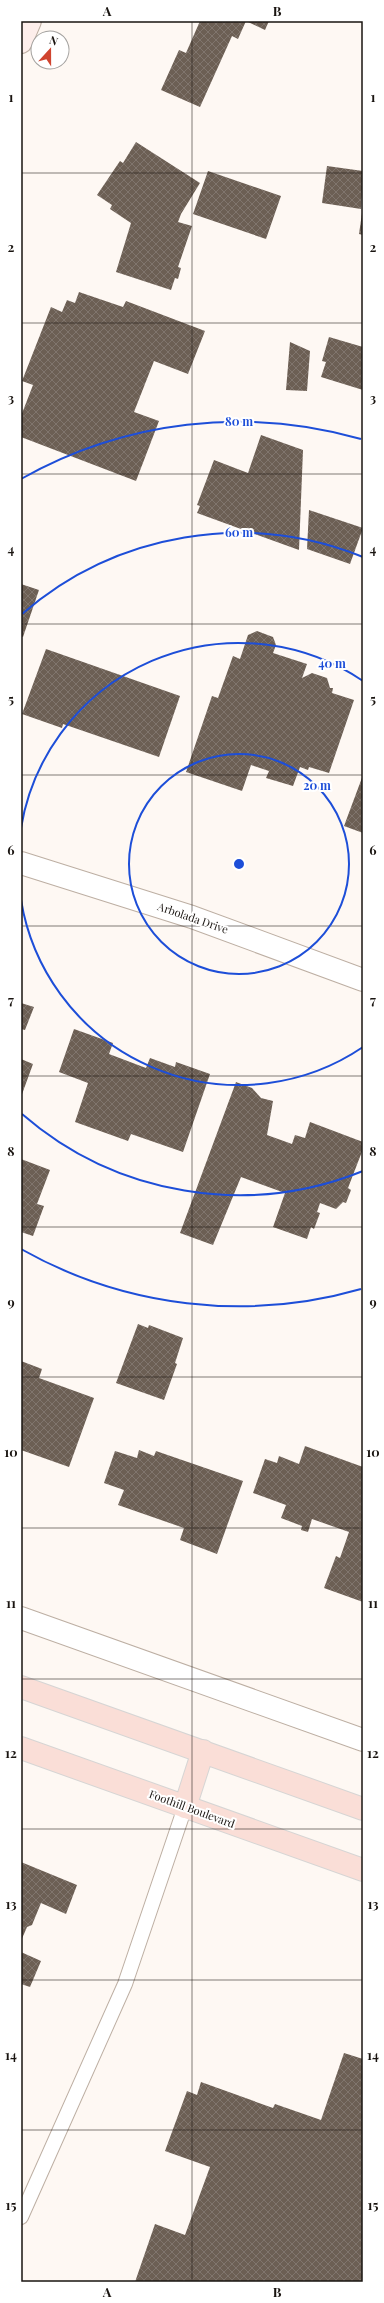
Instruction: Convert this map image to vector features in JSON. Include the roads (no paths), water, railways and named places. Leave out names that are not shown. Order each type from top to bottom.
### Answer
[{"type":"main road","points":[[21,1687],[363,1809]]},
{"type":"main road","name":"Foothill Boulevard","points":[[21,1748],[363,1870]]},
{"type":"main road","points":[[185,1807],[203,1751]]},
{"type":"street","points":[[21,42],[30,21]]},
{"type":"street","name":"Arbolada Drive","points":[[21,863],[192,917],[363,980]]},
{"type":"street","points":[[21,1618],[363,1740]]},
{"type":"lane","points":[[21,2217],[125,1984],[185,1807]]}]
